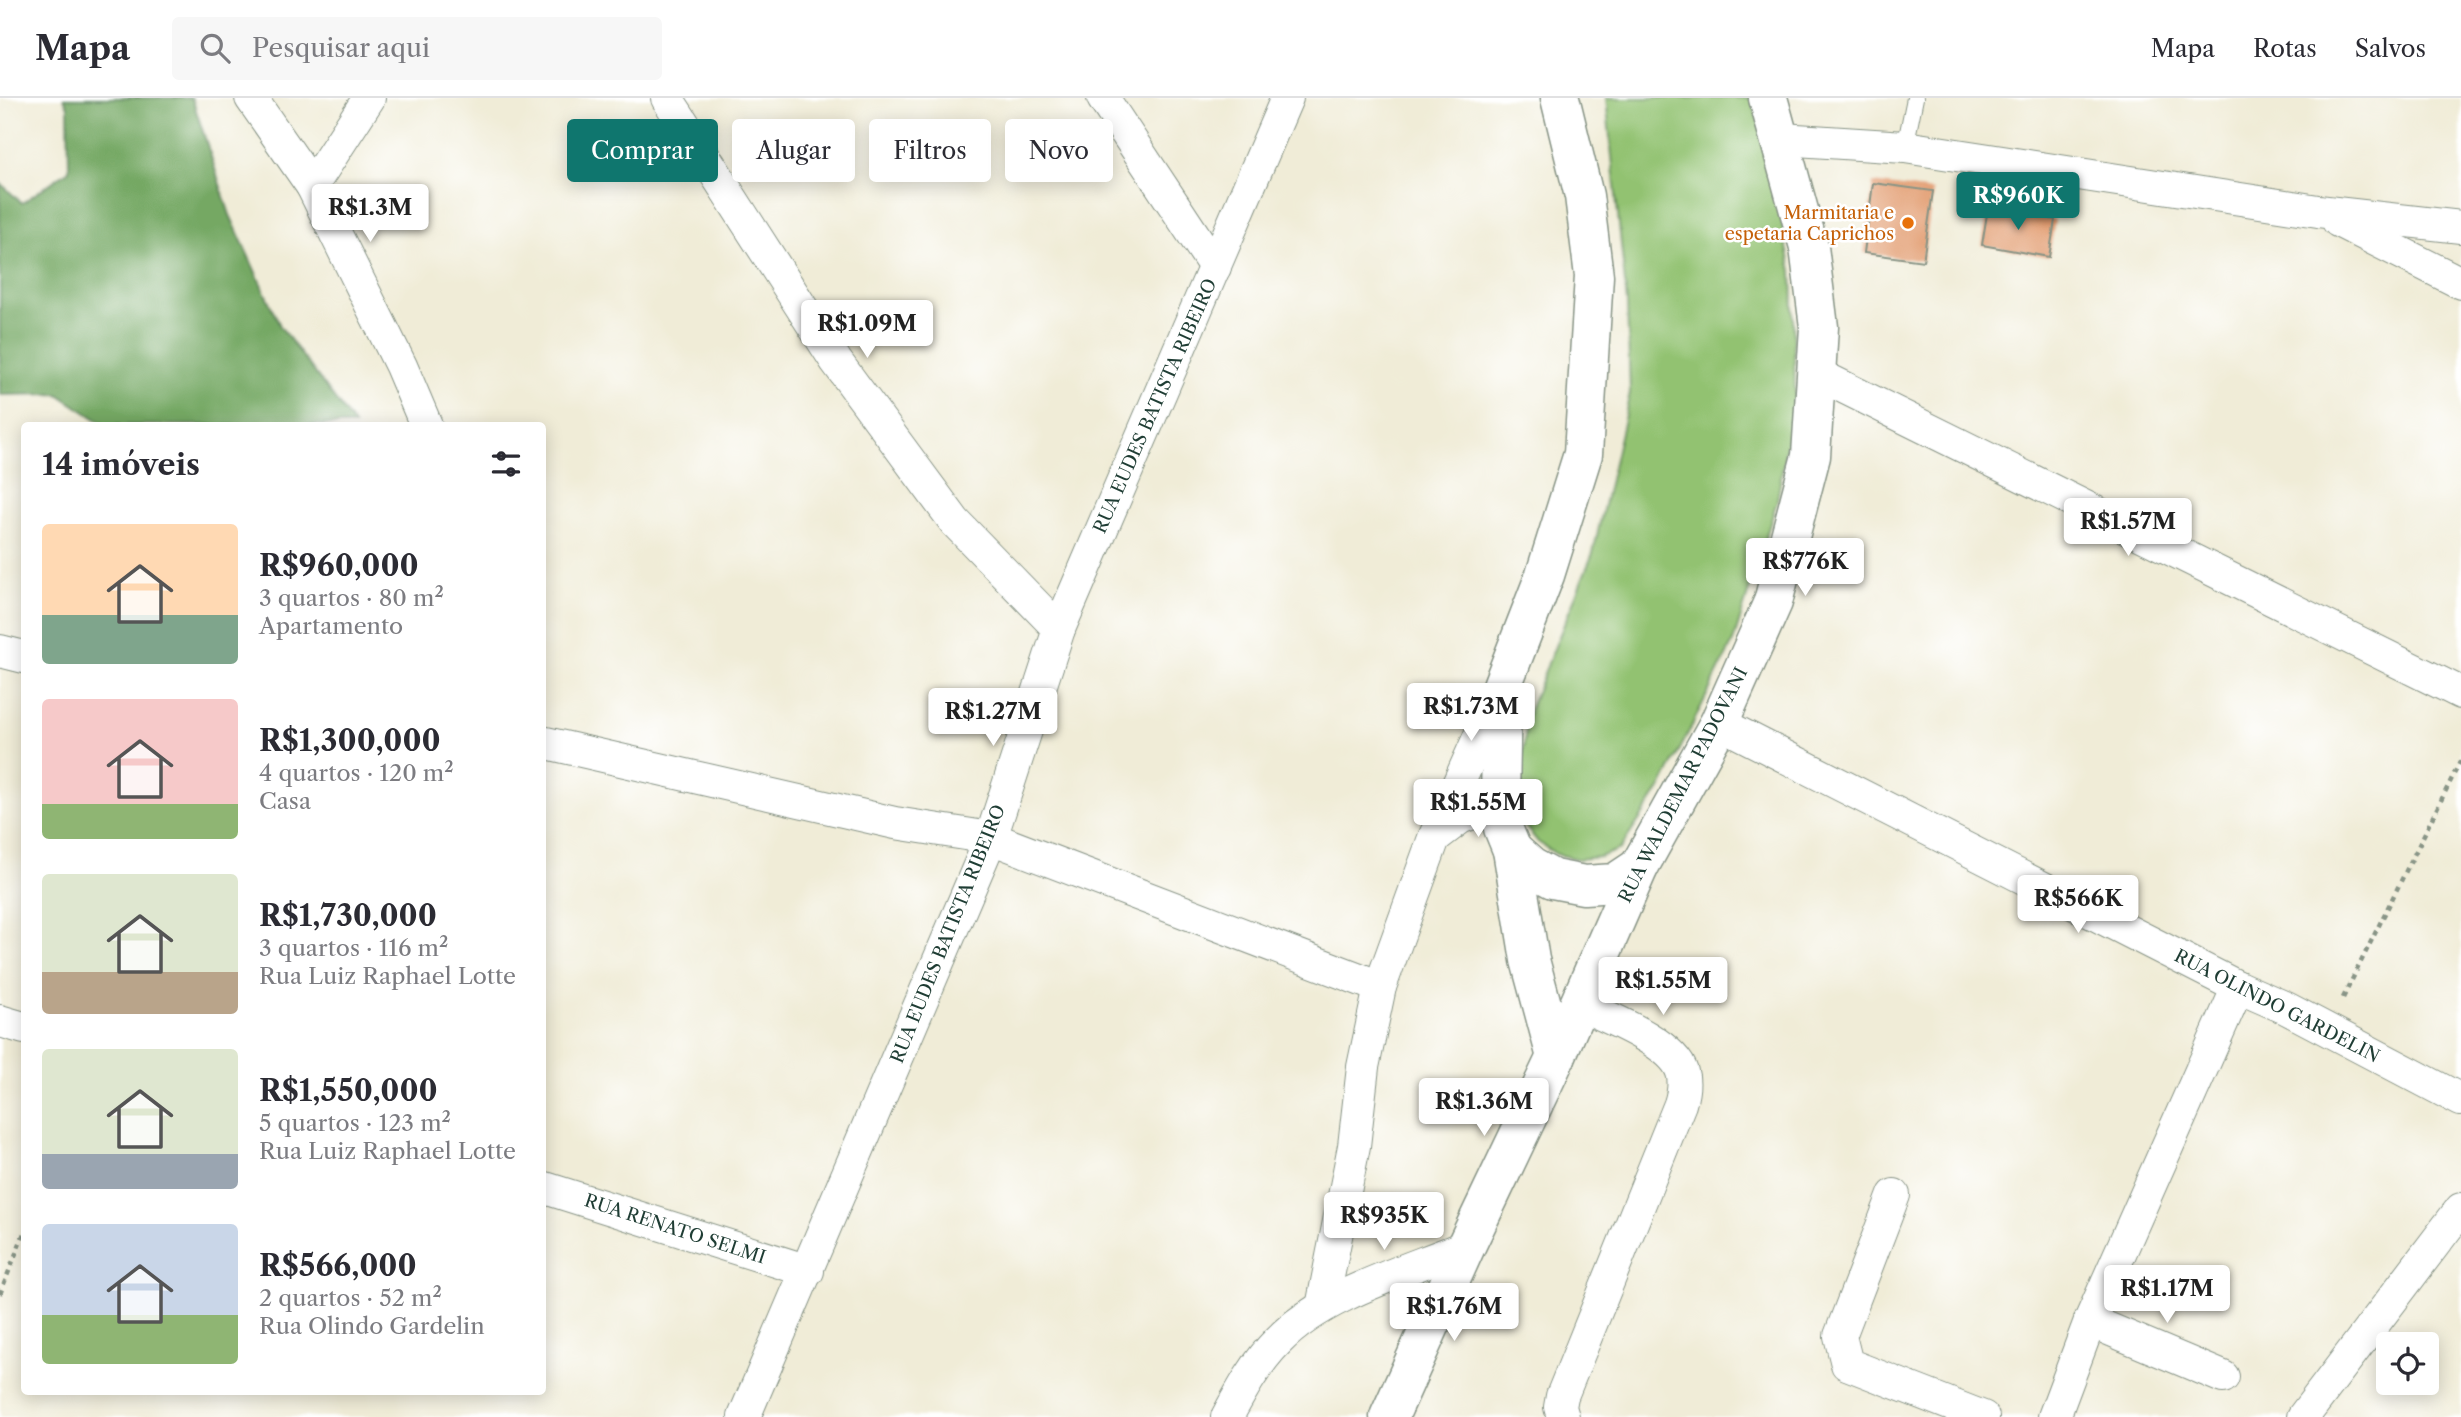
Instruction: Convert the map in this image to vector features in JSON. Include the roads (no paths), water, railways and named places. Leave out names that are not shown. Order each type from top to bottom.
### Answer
[{"type":"street","points":[[251,98],[312,186],[401,366],[425,422]]},
{"type":"street","points":[[312,186],[369,98]]},
{"type":"street","points":[[667,98],[836,361],[947,512],[1059,629]]},
{"type":"street","points":[[1103,98],[1215,267]]},
{"type":"street","name":"RUA EUDES BATISTA RIBEIRO","points":[[744,1417],[991,838],[1059,629],[1137,442],[1287,98]]},
{"type":"street","name":"RUA WALDEMAR PADOVANI","points":[[1389,1417],[1466,1246],[1556,1057],[1639,867],[1719,723],[1773,602],[1811,456],[1819,327],[1809,247],[1768,98]]},
{"type":"street","points":[[1322,1307],[1352,1158],[1363,1067],[1380,987],[1434,838],[1502,686],[1545,575],[1583,454],[1594,276],[1584,196],[1564,102]]},
{"type":"street","points":[[1781,139],[1905,148],[2318,211],[2461,228]]},
{"type":"street","points":[[2318,211],[2461,283]]},
{"type":"street","points":[[1817,374],[2461,693]]},
{"type":"street","points":[[0,651],[21,656]]},
{"type":"street","points":[[1502,686],[1500,802],[1503,828],[1512,850],[1530,960],[1556,1057]]},
{"type":"street","name":"RUA OLINDO GARDELIN","points":[[1719,723],[2238,987],[2328,1030],[2461,1100]]},
{"type":"street","points":[[546,743],[895,823],[991,838],[1380,987]]},
{"type":"street","points":[[1434,838],[1460,818],[1500,802]]},
{"type":"street","points":[[1512,850],[1531,867],[1553,879],[1584,885],[1615,883],[1639,867]]},
{"type":"street","points":[[2054,1417],[2091,1321],[2238,987]]},
{"type":"street","points":[[1563,1417],[1560,1407],[1562,1396],[1680,1104],[1684,1082],[1682,1070],[1674,1057],[1646,1037],[1579,1004]]},
{"type":"street","points":[[0,1021],[21,1027]]},
{"type":"street","name":"RUA RENATO SELMI","points":[[546,1188],[808,1271]]},
{"type":"street","points":[[1894,1195],[1840,1336],[1847,1364],[1983,1417]]},
{"type":"street","points":[[2303,1417],[2461,1209]]},
{"type":"street","points":[[1227,1417],[1257,1366],[1279,1340],[1322,1307],[1466,1246]]},
{"type":"street","points":[[2091,1321],[2223,1377]]},
{"type":"lane","points":[[1905,148],[1915,98]]},
{"type":"place","name":"Marmitaria e espetaria Caprichos","points":[[1908,223]]}]
